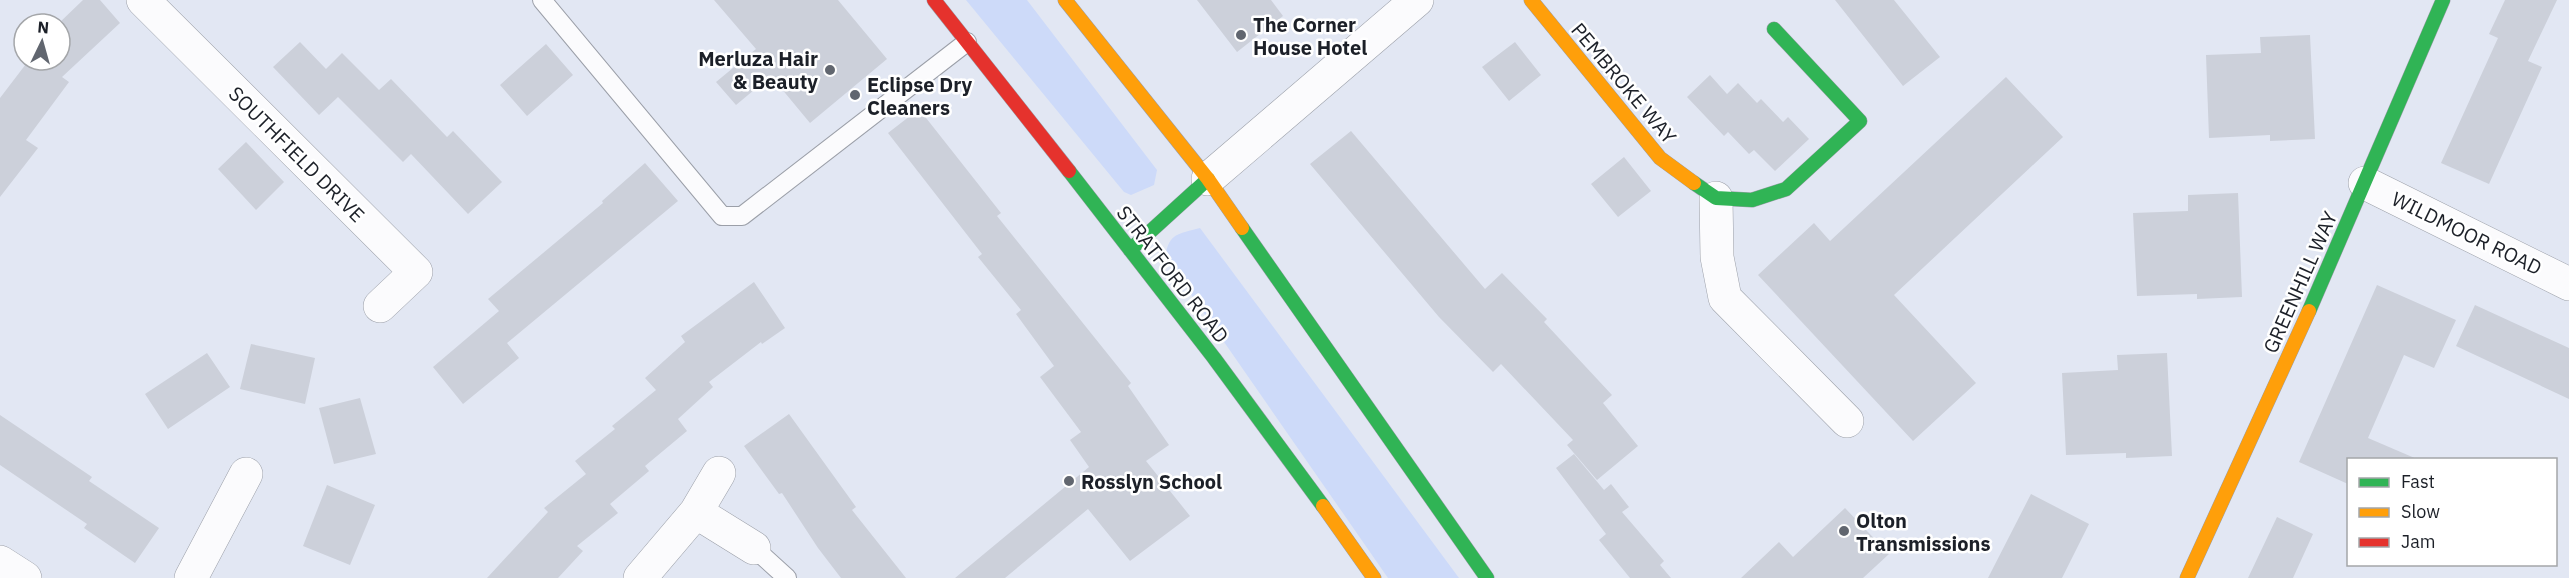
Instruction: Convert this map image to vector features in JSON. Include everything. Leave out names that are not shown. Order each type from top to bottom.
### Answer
[{"type":"main road","name":"STRATFORD ROAD","points":[[934,0],[1130,250],[1313,490],[1374,578]]},
{"type":"main road","points":[[1065,0],[1208,179],[1487,578]]},
{"type":"main road","name":"PEMBROKE WAY","points":[[1531,0],[1660,158],[1716,198]]},
{"type":"main road","name":"GREENHILL WAY","points":[[2187,578],[2242,461],[2365,183],[2442,0]]},
{"type":"main road","points":[[1716,198],[1752,200],[1786,189],[1860,122],[1774,29]]},
{"type":"main road","points":[[1130,250],[1208,179]]},
{"type":"street","name":"SOUTHFIELD DRIVE","points":[[143,0],[416,272],[380,306]]},
{"type":"street","points":[[1208,179],[1417,0]]},
{"type":"street","name":"WILDMOOR ROAD","points":[[2365,183],[2569,284]]},
{"type":"street","points":[[1716,198],[1717,257],[1725,298],[1847,422]]},
{"type":"street","points":[[640,578],[696,512],[719,473]]},
{"type":"street","points":[[191,578],[246,474]]},
{"type":"street","points":[[696,512],[754,548]]},
{"type":"street","points":[[0,562],[25,578]]},
{"type":"lane","points":[[543,0],[722,216],[742,216],[967,42]]},
{"type":"lane","points":[[754,548],[788,578]]},
{"type":"shaded area","points":[[966,0],[1027,0],[1157,170],[1154,185],[1131,195],[1124,192]]},
{"type":"shaded area","points":[[1200,228],[1459,578],[1388,578],[1165,257],[1172,239]]},
{"type":"building","points":[[83,0],[100,0],[120,23],[72,68],[72,12]]},
{"type":"building","points":[[714,0],[838,0],[887,59],[810,123],[771,76],[736,105],[716,82],[756,49]]},
{"type":"building","name":"The Corner House Hotel","points":[[1197,0],[1271,0],[1283,16],[1237,52]]},
{"type":"building","points":[[1835,0],[1894,0],[1940,57],[1903,86]]},
{"type":"building","points":[[2505,0],[2557,0],[2528,61],[2542,67],[2489,184],[2441,163],[2498,38],[2489,34]]},
{"type":"building","points":[[2310,35],[2315,139],[2270,141],[2270,135],[2209,138],[2206,55],[2261,53],[2260,37]]},
{"type":"building","points":[[300,42],[326,69],[342,53],[379,90],[391,79],[447,137],[453,131],[502,182],[468,214],[411,154],[403,162],[338,97],[319,115],[273,67]]},
{"type":"building","points":[[1515,42],[1541,75],[1509,101],[1482,67]]},
{"type":"building","points":[[546,44],[573,75],[527,116],[500,85]]},
{"type":"building","points":[[20,72],[67,72],[62,77],[69,82],[26,140],[38,148],[0,197],[0,98]]},
{"type":"building","points":[[1710,75],[1727,94],[1738,83],[1757,103],[1761,99],[1783,122],[1788,117],[1809,139],[1775,171],[1754,150],[1749,154],[1728,132],[1724,136],[1687,97]]},
{"type":"building","points":[[2006,77],[2063,137],[1894,295],[1976,383],[1913,441],[1758,275],[1814,223],[1830,241]]},
{"type":"building","points":[[919,109],[1001,213],[997,216],[1131,383],[1128,386],[1169,445],[1146,461],[1190,516],[1130,561],[1088,509],[1005,578],[955,578],[1089,467],[1070,440],[1081,432],[1040,377],[1054,366],[1016,314],[1021,310],[978,257],[982,254],[888,133]]},
{"type":"building","points":[[1351,131],[1485,289],[1502,273],[1547,319],[1544,322],[1612,395],[1603,403],[1638,446],[1597,480],[1567,445],[1573,440],[1501,364],[1493,372],[1439,317],[1310,164]]},
{"type":"building","points":[[246,142],[284,182],[256,210],[218,169]]},
{"type":"building","points":[[1624,157],[1651,191],[1618,217],[1591,184]]},
{"type":"building","points":[[645,163],[678,201],[507,343],[519,358],[463,404],[433,367],[499,311],[488,299],[603,203],[602,201]]},
{"type":"building","points":[[2238,193],[2242,297],[2197,299],[2197,294],[2137,296],[2133,213],[2188,211],[2188,195]]},
{"type":"building","points":[[754,282],[785,328],[762,344],[761,342],[709,382],[713,387],[678,419],[687,431],[645,466],[649,471],[610,504],[618,513],[577,546],[583,551],[558,578],[487,578],[548,512],[544,508],[586,474],[575,461],[615,429],[612,426],[656,390],[645,378],[685,342],[681,336]]},
{"type":"building","points":[[2377,285],[2456,320],[2434,368],[2404,355],[2368,438],[2415,458],[2347,458],[2347,484],[2299,462]]},
{"type":"building","points":[[2475,305],[2569,348],[2569,399],[2456,346]]},
{"type":"building","points":[[251,344],[315,358],[305,404],[240,389]]},
{"type":"building","points":[[207,353],[230,387],[168,429],[145,394]]},
{"type":"building","points":[[2167,353],[2172,456],[2126,458],[2126,453],[2066,455],[2062,373],[2118,370],[2117,355]]},
{"type":"building","points":[[360,398],[376,454],[334,464],[319,408]]},
{"type":"building","points":[[789,414],[856,507],[852,510],[906,578],[841,578],[782,493],[779,494],[744,446]]},
{"type":"building","points":[[0,415],[92,477],[89,481],[159,528],[135,563],[84,528],[87,524],[0,465]]},
{"type":"building","points":[[1574,454],[1604,490],[1611,484],[1629,507],[1622,512],[1664,561],[1660,565],[1671,578],[1630,578],[1599,540],[1606,534],[1556,468]]},
{"type":"building","points":[[327,485],[375,505],[350,565],[303,546]]},
{"type":"building","points":[[2031,494],[2089,524],[2062,578],[1988,578]]},
{"type":"building","name":"Olton Transmissions","points":[[1845,508],[1889,554],[1863,578],[1741,578],[1779,542],[1793,557]]},
{"type":"building","points":[[2277,517],[2313,534],[2293,578],[2248,578]]},
{"type":"traffic: fast","points":[[2309,311],[2443,0]]},
{"type":"traffic: fast","points":[[1694,183],[1716,198],[1752,200],[1786,189],[1860,121],[1774,29]]},
{"type":"traffic: fast","points":[[1069,171],[1214,358],[1323,506]]},
{"type":"traffic: fast","points":[[1130,250],[1208,179]]},
{"type":"traffic: fast","points":[[1242,228],[1487,578]]},
{"type":"traffic: slow","points":[[1065,0],[1208,179],[1242,228]]},
{"type":"traffic: slow","points":[[1531,0],[1660,158],[1694,183]]},
{"type":"traffic: slow","points":[[2187,578],[2309,311]]},
{"type":"traffic: slow","points":[[1323,506],[1374,578]]},
{"type":"traffic: jam","points":[[934,0],[1069,171]]},
{"type":"place","name":"The Corner House Hotel","points":[[1241,35]]},
{"type":"place","name":"Merluza Hair & Beauty","points":[[830,70]]},
{"type":"place","name":"Eclipse Dry Cleaners","points":[[855,95]]},
{"type":"place","name":"Rosslyn School","points":[[1069,481]]},
{"type":"place","name":"Olton Transmissions","points":[[1844,531]]}]
